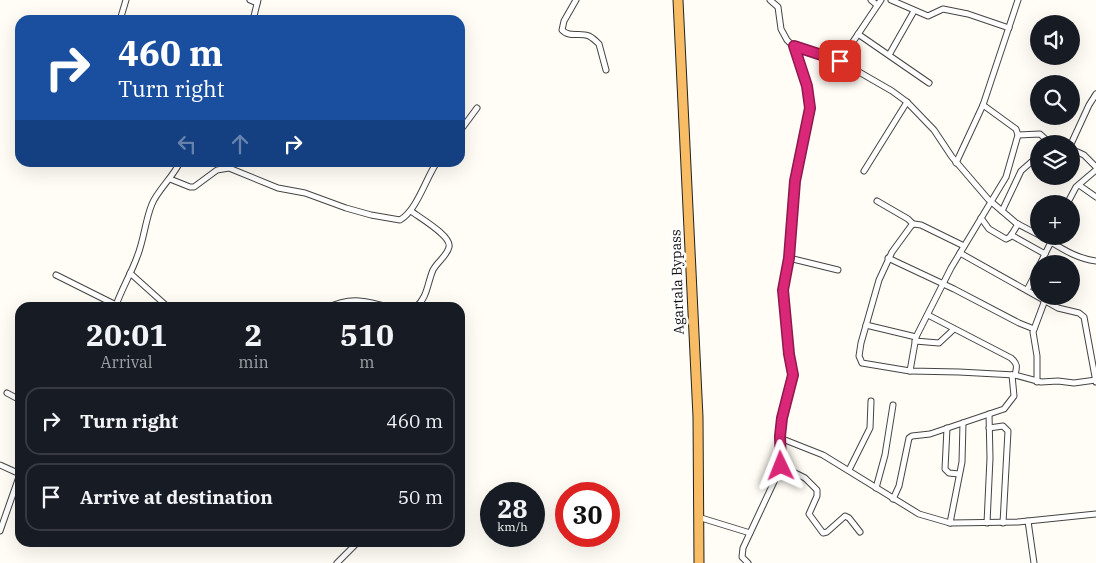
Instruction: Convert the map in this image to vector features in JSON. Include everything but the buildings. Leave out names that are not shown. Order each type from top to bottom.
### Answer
[{"type":"highway","name":"Agartala Bypass","points":[[678,0],[698,417],[699,563]]},
{"type":"street","points":[[122,15],[126,0]]},
{"type":"street","points":[[250,0],[258,2],[254,15]]},
{"type":"street","points":[[576,0],[564,21],[562,30],[570,35],[589,36],[599,44],[606,70]]},
{"type":"street","points":[[770,0],[778,7],[782,34],[786,40],[794,46],[840,61],[892,91],[907,102],[934,130],[956,163],[991,202],[1018,224],[1030,231]]},
{"type":"street","points":[[840,61],[879,2],[871,0]]},
{"type":"street","points":[[891,0],[928,16],[943,9],[968,14],[1009,28]]},
{"type":"street","points":[[956,163],[983,105],[1018,0]]},
{"type":"street","points":[[889,55],[914,11]]},
{"type":"street","points":[[858,34],[929,83]]},
{"type":"street","points":[[748,563],[742,557],[742,552],[781,466],[780,438],[782,418],[793,379],[783,296],[789,258],[795,181],[810,108],[807,86],[794,46]]},
{"type":"street","points":[[1075,135],[1096,94]]},
{"type":"street","points":[[864,171],[907,102]]},
{"type":"street","points":[[910,371],[916,339],[960,253],[1006,178],[1018,135],[1016,128],[983,105]]},
{"type":"street","points":[[465,124],[477,108]]},
{"type":"street","points":[[1018,135],[1041,135]]},
{"type":"street","points":[[1080,153],[1096,168],[1080,184]]},
{"type":"street","points":[[1002,211],[1021,171],[1030,163]]},
{"type":"street","points":[[117,302],[139,251],[152,204],[176,167]]},
{"type":"street","points":[[170,179],[194,187],[217,170],[229,168],[278,188],[305,193],[371,215],[400,220],[411,211],[434,167]]},
{"type":"street","points":[[1073,195],[1079,185],[1096,197]]},
{"type":"street","points":[[877,201],[908,219],[913,224],[921,225],[964,246]]},
{"type":"street","points":[[411,211],[438,230],[448,239],[450,244],[449,249],[433,271],[426,295],[420,302]]},
{"type":"street","points":[[981,218],[990,229],[1003,238],[1008,238],[1018,224]]},
{"type":"street","points":[[913,224],[888,258],[878,280],[859,356],[860,361],[867,365],[910,371],[1014,375],[1037,382],[1058,381],[1074,383],[1096,381],[1084,317],[1079,313],[1053,305]]},
{"type":"street","points":[[1011,235],[1046,254],[1050,245]]},
{"type":"street","points":[[1056,245],[1076,257],[1096,261]]},
{"type":"street","points":[[960,253],[1030,292]]},
{"type":"street","points":[[789,258],[838,270]]},
{"type":"street","points":[[888,258],[1034,329]]},
{"type":"street","points":[[130,273],[162,302]]},
{"type":"street","points":[[56,275],[107,302]]},
{"type":"street","points":[[1027,290],[1030,284]]},
{"type":"street","points":[[340,302],[361,300],[368,302]]},
{"type":"street","points":[[1037,382],[1034,329],[1043,305]]},
{"type":"street","points":[[893,499],[900,483],[909,438],[926,435],[1004,408],[1014,394],[1016,362],[928,315]]},
{"type":"street","points":[[866,325],[916,339],[939,343],[954,329]]},
{"type":"street","points":[[7,393],[15,397]]},
{"type":"street","points":[[849,470],[870,428],[871,401]]},
{"type":"street","points":[[876,488],[885,455],[893,405]]},
{"type":"street","points":[[987,523],[990,458],[989,414]]},
{"type":"street","points":[[950,523],[962,462],[963,422]]},
{"type":"street","points":[[989,428],[1003,426],[1008,431],[1003,523]]},
{"type":"street","points":[[947,428],[946,469],[949,473],[959,474]]},
{"type":"street","points":[[780,438],[812,449],[919,514],[950,523],[1003,523],[1096,514]]},
{"type":"street","points":[[0,465],[15,472]]},
{"type":"street","points":[[781,466],[805,478],[817,490],[818,492],[809,514],[823,533],[827,532],[845,516],[849,518],[860,532]]},
{"type":"street","points":[[0,531],[15,496]]},
{"type":"street","points":[[698,517],[750,533]]},
{"type":"street","points":[[1028,521],[1034,563]]},
{"type":"street","points":[[337,563],[353,547]]},
{"type":"route","points":[[781,466],[780,436],[782,418],[793,379],[783,290],[789,258],[795,181],[810,108],[803,69],[794,46],[804,51],[840,61]]}]
